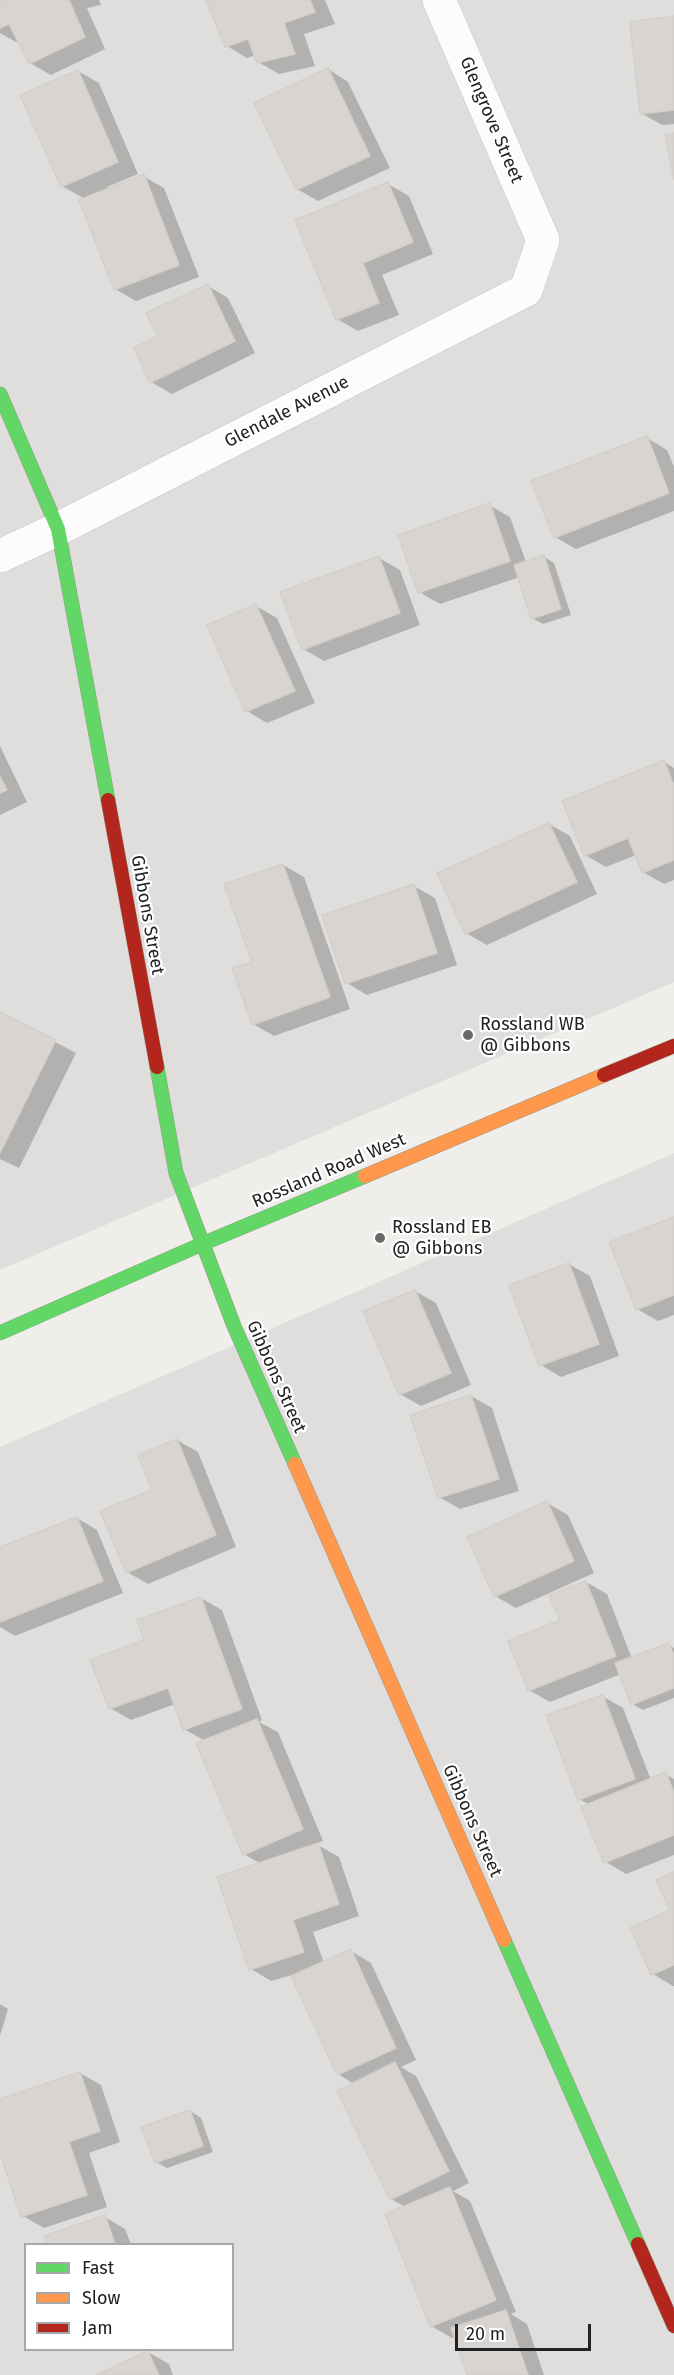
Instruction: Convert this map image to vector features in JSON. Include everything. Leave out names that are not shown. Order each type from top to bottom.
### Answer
[{"type":"street","name":"Glengrove Street","points":[[439,0],[543,240]]},
{"type":"street","name":"Glendale Avenue","points":[[0,556],[58,529],[526,290],[543,240]]},
{"type":"street","name":"Gibbons Street","points":[[0,394],[58,529],[176,1173],[239,1337],[674,2326]]},
{"type":"street","name":"Rossland Road West","points":[[0,1333],[202,1244],[674,1046]]},
{"type":"shaded area","points":[[0,0],[674,0],[674,982],[0,1270]]},
{"type":"shaded area","points":[[674,1153],[674,2375],[0,2375],[0,1447]]},
{"type":"building","points":[[0,0],[69,0],[85,37],[29,64],[9,24],[0,28]]},
{"type":"building","points":[[206,0],[310,0],[315,12],[284,23],[295,54],[257,63],[248,39],[225,47]]},
{"type":"building","points":[[674,16],[674,110],[640,114],[630,22]]},
{"type":"building","points":[[328,68],[370,156],[296,190],[254,103]]},
{"type":"building","points":[[78,70],[118,162],[61,187],[20,95]]},
{"type":"building","points":[[674,133],[674,180],[665,135]]},
{"type":"building","points":[[144,174],[179,265],[114,290],[79,200]]},
{"type":"building","points":[[388,182],[413,242],[363,263],[379,303],[336,320],[295,220]]},
{"type":"building","points":[[208,284],[235,341],[150,383],[134,348],[157,336],[146,313]]},
{"type":"building","points":[[647,436],[669,493],[554,538],[531,481]]},
{"type":"building","points":[[490,503],[510,561],[418,593],[398,535]]},
{"type":"building","points":[[544,555],[561,609],[531,619],[514,565]]},
{"type":"building","points":[[379,556],[400,613],[302,650],[280,592]]},
{"type":"building","points":[[256,604],[295,691],[245,712],[207,625]]},
{"type":"building","points":[[664,760],[674,786],[674,860],[642,873],[628,838],[584,856],[562,801]]},
{"type":"building","points":[[0,776],[7,790],[0,793]]},
{"type":"building","points":[[549,823],[577,882],[465,934],[437,873]]},
{"type":"building","points":[[283,864],[330,997],[252,1025],[232,968],[252,962],[224,884]]},
{"type":"building","points":[[414,884],[437,953],[345,984],[322,915]]},
{"type":"building","points":[[0,1012],[56,1040],[0,1153]]},
{"type":"building","points":[[674,1217],[674,1295],[636,1310],[609,1242]]},
{"type":"building","points":[[569,1263],[599,1344],[539,1366],[509,1285]]},
{"type":"building","points":[[415,1290],[451,1373],[399,1395],[363,1311]]},
{"type":"building","points":[[471,1395],[499,1479],[438,1498],[410,1415]]},
{"type":"building","points":[[177,1439],[216,1535],[126,1573],[100,1511],[152,1490],[138,1455]]},
{"type":"building","points":[[547,1501],[574,1561],[494,1597],[467,1537]]},
{"type":"building","points":[[77,1517],[103,1581],[0,1622],[0,1547]]},
{"type":"building","points":[[586,1581],[616,1656],[528,1691],[508,1641],[560,1620],[549,1595]]},
{"type":"building","points":[[201,1597],[242,1709],[183,1730],[168,1688],[109,1709],[90,1660],[144,1640],[137,1620]]},
{"type":"building","points":[[669,1643],[674,1656],[674,1688],[631,1705],[615,1663]]},
{"type":"building","points":[[603,1695],[635,1779],[578,1800],[546,1715]]},
{"type":"building","points":[[257,1719],[303,1829],[243,1855],[196,1743]]},
{"type":"building","points":[[666,1772],[674,1793],[674,1835],[604,1863],[581,1807]]},
{"type":"building","points":[[318,1843],[339,1904],[293,1920],[304,1952],[249,1970],[217,1877]]},
{"type":"building","points":[[674,1872],[674,1965],[651,1975],[630,1928],[670,1910],[656,1880]]},
{"type":"building","points":[[351,1949],[396,2048],[337,2075],[291,1976]]},
{"type":"building","points":[[395,2062],[449,2171],[390,2200],[337,2091]]},
{"type":"building","points":[[80,2072],[100,2131],[69,2142],[87,2195],[21,2217],[0,2153],[0,2099]]},
{"type":"building","points":[[190,2110],[203,2146],[155,2163],[141,2127]]},
{"type":"building","points":[[450,2187],[496,2300],[430,2327],[385,2214]]},
{"type":"building","points":[[105,2215],[115,2243],[47,2243],[44,2236]]},
{"type":"building","points":[[506,2310],[528,2375],[467,2375],[451,2328]]},
{"type":"building","points":[[148,2351],[159,2375],[96,2375]]},
{"type":"traffic: fast","points":[[0,394],[58,529],[108,800]]},
{"type":"traffic: fast","points":[[157,1067],[176,1173],[234,1326],[295,1464]]},
{"type":"traffic: fast","points":[[0,1333],[202,1244],[365,1176]]},
{"type":"traffic: fast","points":[[504,1940],[638,2244]]},
{"type":"traffic: slow","points":[[365,1176],[604,1075]]},
{"type":"traffic: slow","points":[[295,1464],[504,1940]]},
{"type":"traffic: jam","points":[[108,800],[157,1067]]},
{"type":"traffic: jam","points":[[604,1075],[674,1046]]},
{"type":"traffic: jam","points":[[638,2244],[674,2326]]},
{"type":"place","name":"Rossland WB @ Gibbons","points":[[468,1035]]},
{"type":"place","name":"Rossland EB @ Gibbons","points":[[380,1238]]}]
